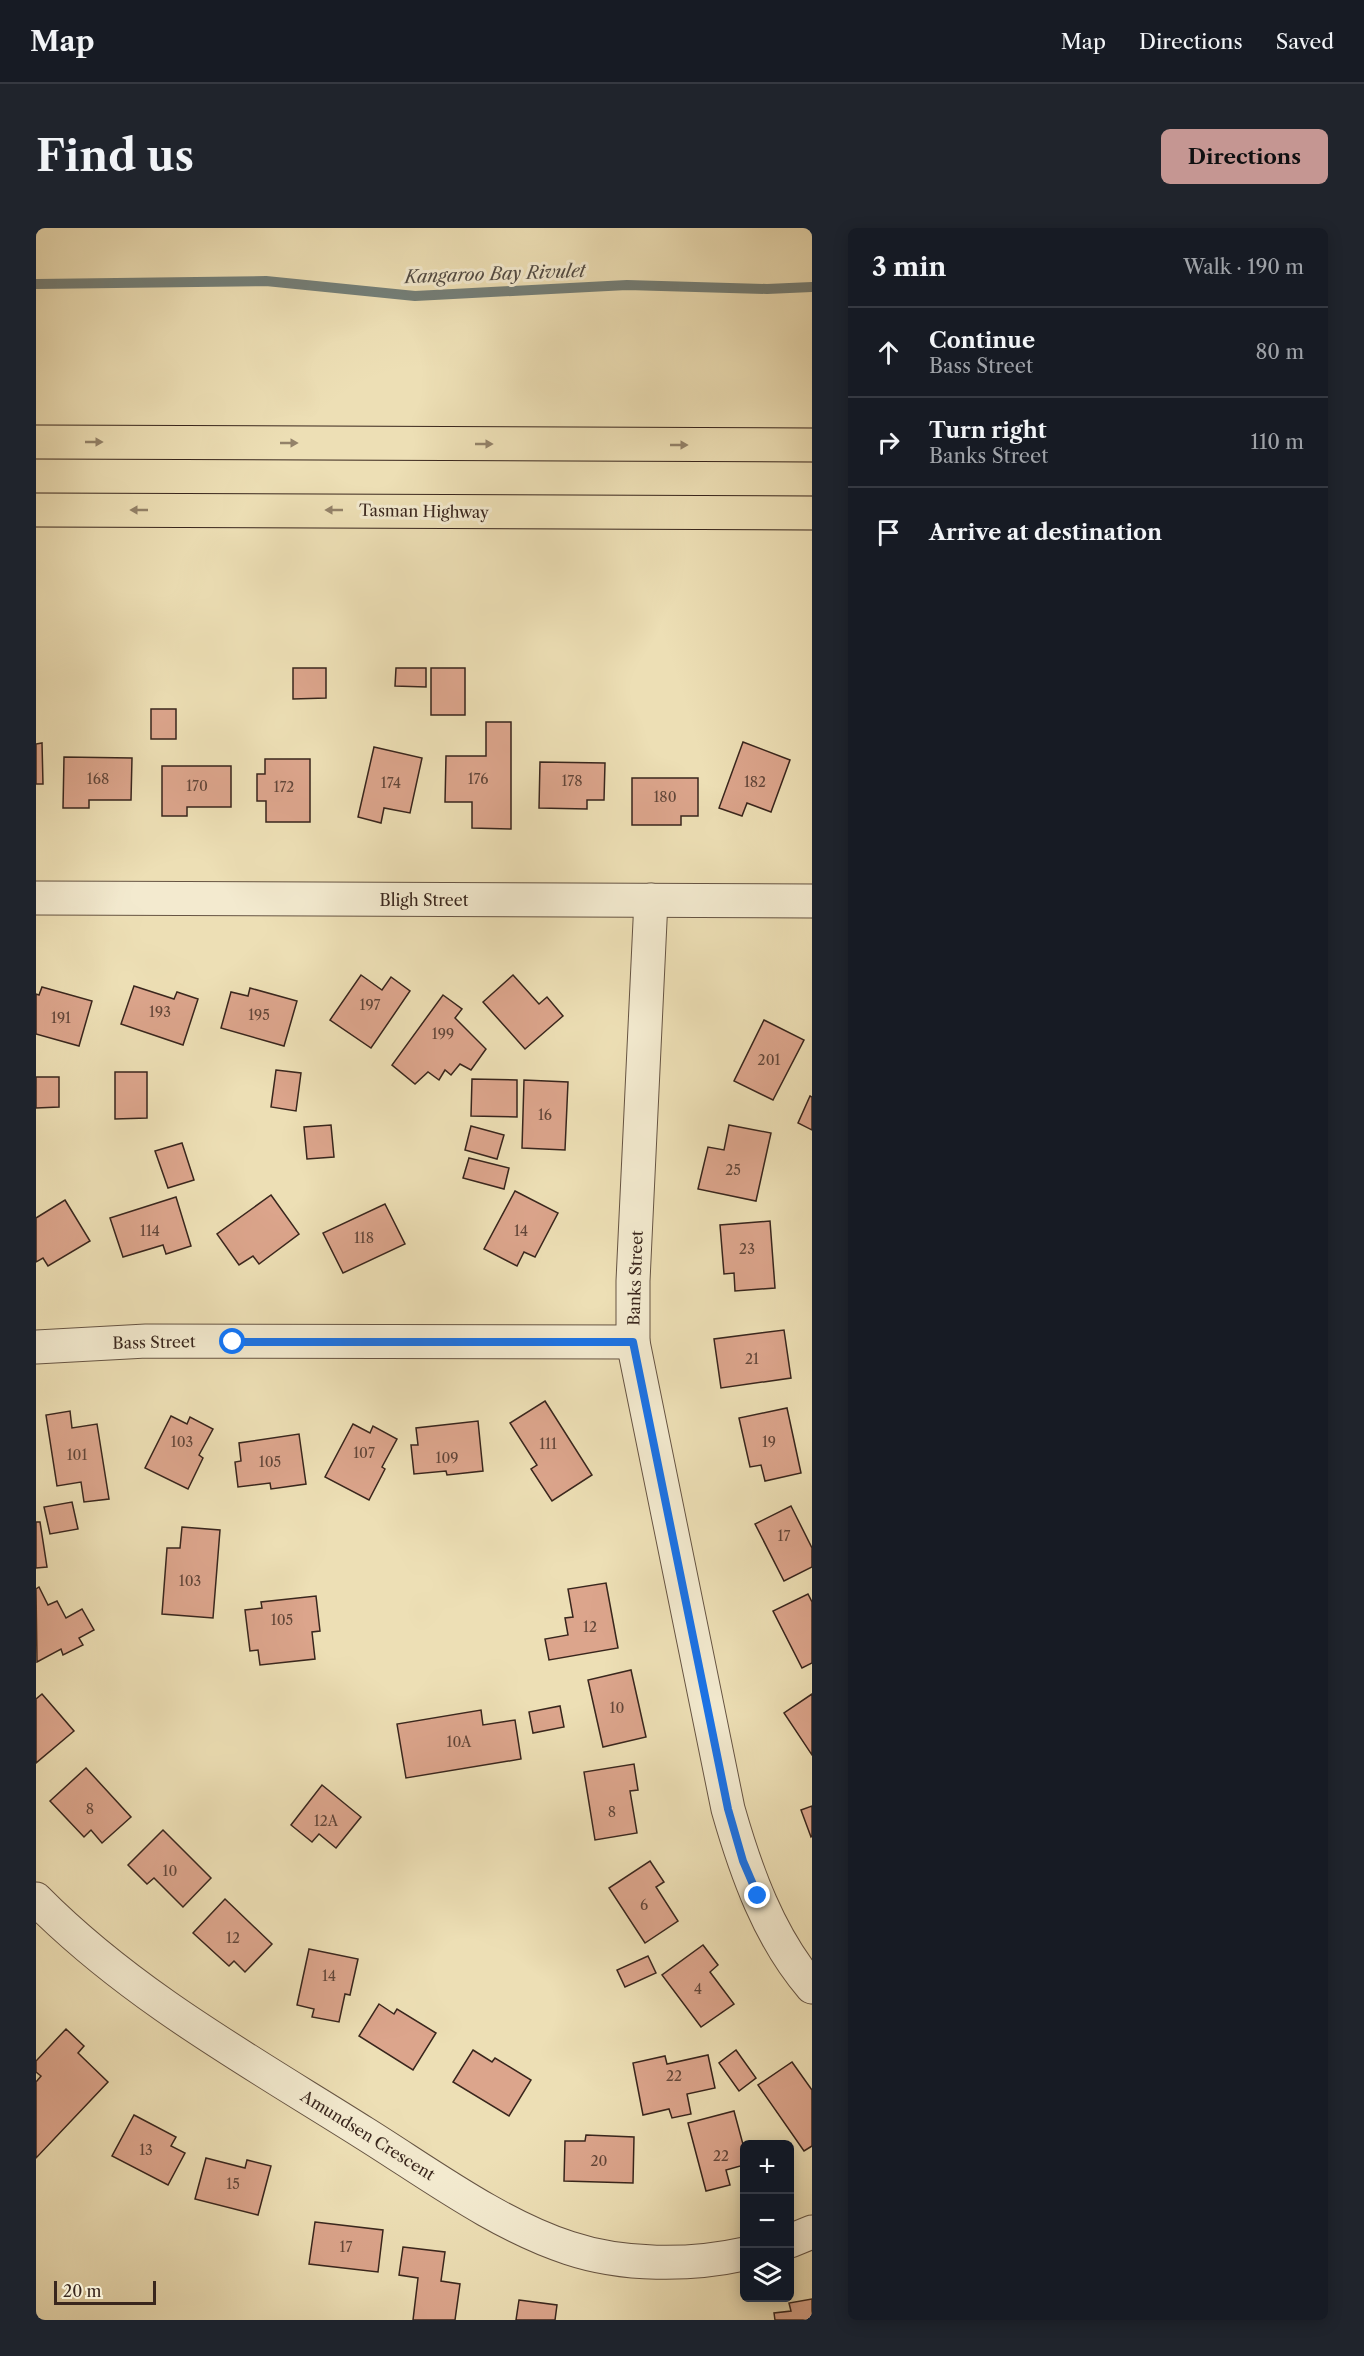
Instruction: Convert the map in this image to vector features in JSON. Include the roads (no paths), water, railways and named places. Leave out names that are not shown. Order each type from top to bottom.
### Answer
[{"type":"highway","points":[[36,442],[812,445]]},
{"type":"highway","name":"Tasman Highway","points":[[36,510],[812,513]]},
{"type":"highway","points":[[537,513],[812,525]]},
{"type":"street","name":"Bligh Street","points":[[36,898],[812,901]]},
{"type":"street","name":"Banks Street","points":[[651,900],[633,1281],[633,1342],[728,1809],[743,1861],[758,1896],[778,1937],[812,1987]]},
{"type":"street","name":"Bass Street","points":[[36,1347],[146,1341],[633,1342]]},
{"type":"street","name":"Amundsen Crescent","points":[[36,1899],[72,1936],[152,1999],[452,2188],[537,2235],[570,2248],[608,2257],[687,2262],[740,2255]]},
{"type":"street","points":[[794,2239],[812,2232]]},
{"type":"waterway","name":"Kangaroo Bay Rivulet","points":[[36,284],[266,281],[415,296],[627,285],[767,289],[812,287]]}]
